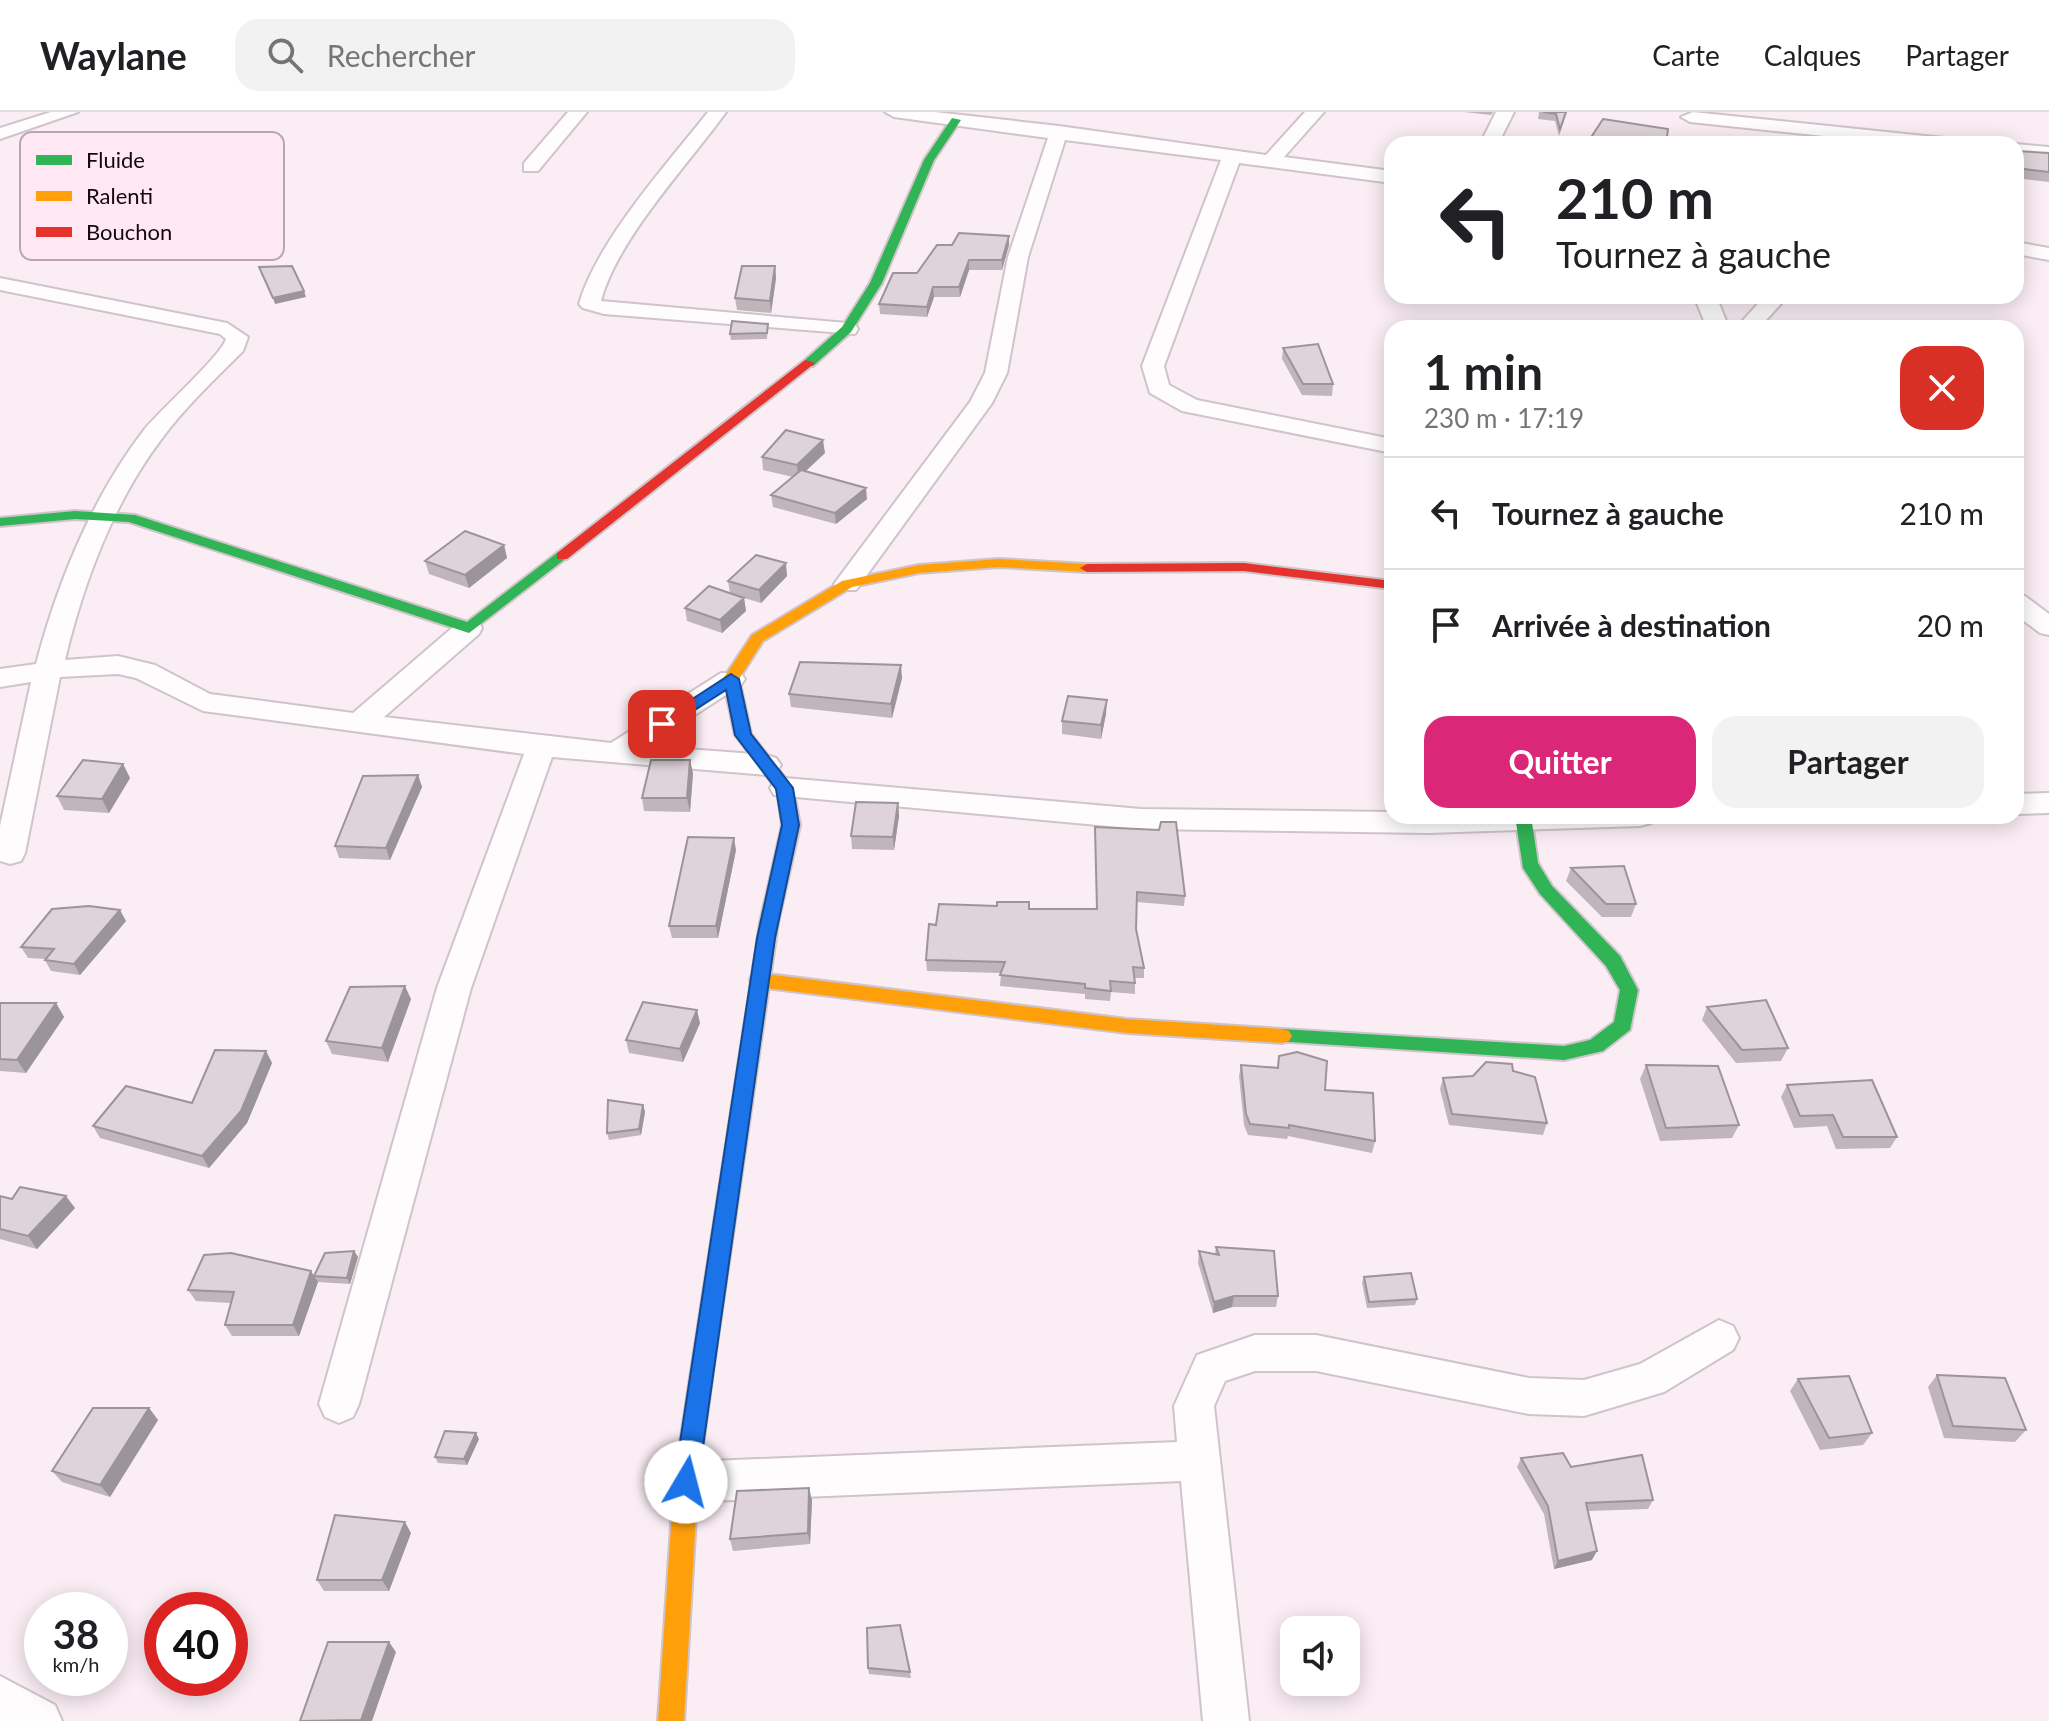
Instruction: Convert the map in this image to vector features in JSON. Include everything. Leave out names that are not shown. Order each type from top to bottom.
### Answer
[{"type":"street","points":[[0,134],[69,112]]},
{"type":"street","points":[[531,167],[578,112]]},
{"type":"street","points":[[717,112],[611,257],[589,294],[590,304],[604,308],[847,329]]},
{"type":"street","points":[[894,112],[1059,131],[1384,176]]},
{"type":"street","points":[[1273,159],[1315,112]]},
{"type":"street","points":[[1493,136],[1505,112]]},
{"type":"street","points":[[359,723],[469,628],[796,375],[847,329],[876,283],[929,160],[956,120]]},
{"type":"street","points":[[1689,120],[1866,136]]},
{"type":"street","points":[[847,584],[981,403],[996,373],[1018,257],[1059,131]]},
{"type":"street","points":[[2024,151],[2049,153]]},
{"type":"street","points":[[1233,154],[1153,366],[1158,388],[1190,406],[1384,444]]},
{"type":"street","points":[[2024,249],[2049,254]]},
{"type":"street","points":[[0,284],[227,329],[237,337],[235,346],[175,408],[141,450],[72,582],[46,670],[10,853]]},
{"type":"street","points":[[1754,320],[1770,304]]},
{"type":"street","points":[[0,522],[105,514],[220,546],[469,628]]},
{"type":"street","points":[[616,753],[731,679],[757,638],[847,584],[919,569],[999,563],[1096,568],[1244,567],[1384,584]]},
{"type":"street","points":[[2024,608],[2049,627]]},
{"type":"street","points":[[0,678],[46,670],[118,665],[145,671],[203,702],[541,747],[616,753],[776,777],[1141,819],[1384,818]]},
{"type":"street","points":[[671,1721],[686,1482],[759,980],[791,825],[776,777],[743,735],[731,679]]},
{"type":"street","points":[[339,1404],[454,988],[541,747]]},
{"type":"street","points":[[2024,804],[2049,803]]},
{"type":"street","points":[[759,980],[1127,1026],[1564,1053],[1596,1046],[1623,1025],[1629,990],[1613,961],[1546,890],[1529,864],[1524,824]]},
{"type":"street","points":[[1226,1721],[1197,1461],[1194,1406],[1211,1368],[1255,1353],[1316,1353],[1529,1396],[1584,1398],[1650,1379],[1719,1338]]},
{"type":"street","points":[[686,1482],[1197,1461]]},
{"type":"street","points":[[0,1699],[39,1721]]},
{"type":"building","points":[[1543,112],[1566,112],[1560,129],[1556,114]]},
{"type":"building","points":[[1603,119],[1668,129],[1667,136],[1592,136]]},
{"type":"building","points":[[2024,151],[2049,153],[2049,172],[2024,169]]},
{"type":"building","points":[[959,233],[1009,236],[1002,260],[969,260],[959,287],[933,287],[927,307],[879,304],[893,273],[917,273],[937,245],[952,245]]},
{"type":"building","points":[[292,266],[304,291],[273,298],[259,267]]},
{"type":"building","points":[[742,266],[775,266],[770,301],[735,298]]},
{"type":"building","points":[[732,321],[768,324],[767,333],[730,334]]},
{"type":"building","points":[[1318,344],[1333,384],[1303,384],[1283,348]]},
{"type":"building","points":[[786,430],[823,440],[797,465],[762,457]]},
{"type":"building","points":[[801,470],[866,488],[835,513],[771,495]]},
{"type":"building","points":[[465,531],[504,545],[465,575],[425,561]]},
{"type":"building","points":[[756,555],[786,563],[759,590],[728,581]]},
{"type":"building","points":[[709,586],[744,598],[720,620],[685,608]]},
{"type":"building","points":[[800,662],[901,665],[891,704],[789,694]]},
{"type":"building","points":[[1068,696],[1107,700],[1101,725],[1062,721]]},
{"type":"building","points":[[83,760],[123,764],[102,799],[57,796]]},
{"type":"building","points":[[651,760],[690,760],[687,798],[642,798]]},
{"type":"building","points":[[418,775],[386,848],[335,846],[363,776]]},
{"type":"building","points":[[856,802],[898,803],[893,837],[851,836]]},
{"type":"building","points":[[1161,822],[1176,822],[1185,896],[1137,892],[1136,929],[1144,968],[1133,967],[1135,983],[1110,981],[1111,991],[1085,988],[1085,984],[1000,975],[1005,962],[926,960],[929,924],[936,925],[939,904],[997,906],[997,902],[1029,902],[1029,909],[1097,909],[1095,827],[1159,830]]},
{"type":"building","points":[[688,837],[734,838],[716,926],[669,926]]},
{"type":"building","points":[[1624,866],[1636,904],[1606,904],[1571,868]]},
{"type":"building","points":[[89,906],[120,910],[74,964],[45,960],[54,949],[21,947],[52,909]]},
{"type":"building","points":[[405,986],[382,1048],[326,1041],[350,987]]},
{"type":"building","points":[[1766,1000],[1788,1048],[1742,1050],[1707,1007]]},
{"type":"building","points":[[643,1002],[697,1010],[680,1049],[626,1040]]},
{"type":"building","points":[[0,1003],[56,1003],[17,1060],[0,1059]]},
{"type":"building","points":[[215,1050],[266,1051],[241,1111],[202,1156],[93,1126],[126,1086],[192,1103]]},
{"type":"building","points":[[1297,1052],[1327,1061],[1325,1090],[1373,1093],[1375,1141],[1289,1125],[1289,1128],[1250,1124],[1246,1114],[1241,1065],[1278,1068],[1279,1056]]},
{"type":"building","points":[[1486,1062],[1512,1064],[1513,1071],[1535,1077],[1547,1123],[1452,1114],[1443,1078],[1473,1076]]},
{"type":"building","points":[[1646,1065],[1718,1066],[1739,1125],[1666,1128]]},
{"type":"building","points":[[1872,1080],[1897,1137],[1843,1137],[1833,1115],[1800,1116],[1787,1085]]},
{"type":"building","points":[[608,1100],[643,1105],[639,1129],[607,1133]]},
{"type":"building","points":[[20,1187],[66,1196],[28,1236],[0,1229],[0,1196],[12,1199]]},
{"type":"building","points":[[1216,1247],[1274,1251],[1278,1296],[1234,1296],[1214,1302],[1199,1251],[1219,1255]]},
{"type":"building","points":[[354,1251],[347,1278],[314,1276],[325,1253]]},
{"type":"building","points":[[231,1253],[311,1271],[293,1325],[225,1325],[234,1292],[188,1290],[204,1255]]},
{"type":"building","points":[[1411,1273],[1417,1299],[1369,1302],[1364,1277]]},
{"type":"building","points":[[1937,1375],[2005,1378],[2026,1430],[1953,1426]]},
{"type":"building","points":[[1849,1376],[1872,1433],[1829,1438],[1798,1379]]},
{"type":"building","points":[[93,1408],[149,1408],[100,1485],[52,1471]]},
{"type":"building","points":[[445,1431],[476,1433],[464,1459],[435,1457]]},
{"type":"building","points":[[1563,1453],[1571,1467],[1642,1455],[1653,1500],[1586,1503],[1597,1551],[1558,1561],[1548,1506],[1521,1458]]},
{"type":"building","points":[[809,1488],[808,1533],[730,1539],[737,1491]]},
{"type":"building","points":[[335,1515],[405,1522],[382,1580],[317,1580]]},
{"type":"building","points":[[900,1625],[910,1672],[868,1668],[867,1628]]},
{"type":"building","points":[[328,1642],[389,1642],[361,1720],[300,1721]]},
{"type":"traffic: fast","points":[[809,363],[847,329],[876,283],[929,160],[956,120]]},
{"type":"traffic: fast","points":[[0,522],[75,515],[130,518],[469,628],[562,556]]},
{"type":"traffic: fast","points":[[1282,1036],[1564,1053],[1596,1046],[1623,1025],[1629,990],[1613,961],[1546,890],[1529,864],[1524,824]]},
{"type":"traffic: fast","points":[[703,1365],[769,923]]},
{"type":"traffic: slow","points":[[769,923],[791,825],[785,788],[743,735],[731,679],[757,638],[847,584],[919,569],[999,563],[1087,568]]},
{"type":"traffic: slow","points":[[759,980],[1127,1026],[1282,1036]]},
{"type":"traffic: slow","points":[[671,1721],[686,1482],[703,1365]]},
{"type":"traffic: jam","points":[[562,556],[809,363]]},
{"type":"traffic: jam","points":[[1087,568],[1244,567],[1384,584]]},
{"type":"route","points":[[662,724],[731,679],[743,735],[785,788],[791,825],[766,938],[686,1482]]}]
